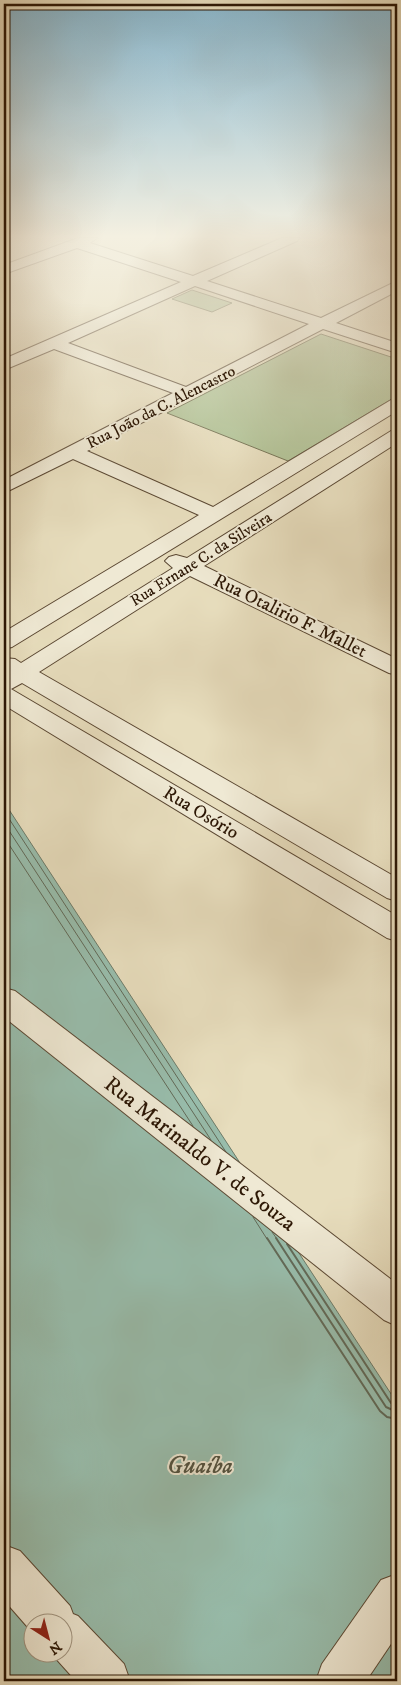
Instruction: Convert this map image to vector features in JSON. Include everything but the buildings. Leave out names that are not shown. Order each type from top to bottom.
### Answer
[{"type":"street","points":[[4,365],[112,317]]},
{"type":"street","points":[[301,317],[397,348]]},
{"type":"street","name":"Rua João da C. Alencastro","points":[[4,487],[337,317]]},
{"type":"street","points":[[54,342],[188,393]]},
{"type":"street","name":"Rua Ernane C. da Silveira","points":[[4,642],[397,404]]},
{"type":"street","name":"Rua Ernane C. da Silveira","points":[[10,673],[188,567],[397,435]]},
{"type":"street","points":[[73,452],[214,515]]},
{"type":"street","name":"Rua Otalirio F. Mallet","points":[[155,551],[392,659]]},
{"type":"street","name":"Rua Osório","points":[[10,673],[397,890]]},
{"type":"street","name":"Rua Osório","points":[[4,695],[397,930]]},
{"type":"street","name":"Rua Marinaldo V. de Souza","points":[[4,1000],[397,1308]]},
{"type":"street","points":[[4,1567],[45,1612]]},
{"type":"street","points":[[339,1681],[397,1596]]},
{"type":"street","points":[[72,1643],[107,1681]]},
{"type":"shaded area","points":[[321,334],[397,359],[397,396],[288,461],[167,413]]},
{"type":"water","name":"Guaíba","points":[[4,802],[397,1403],[397,1681],[4,1681]]}]
